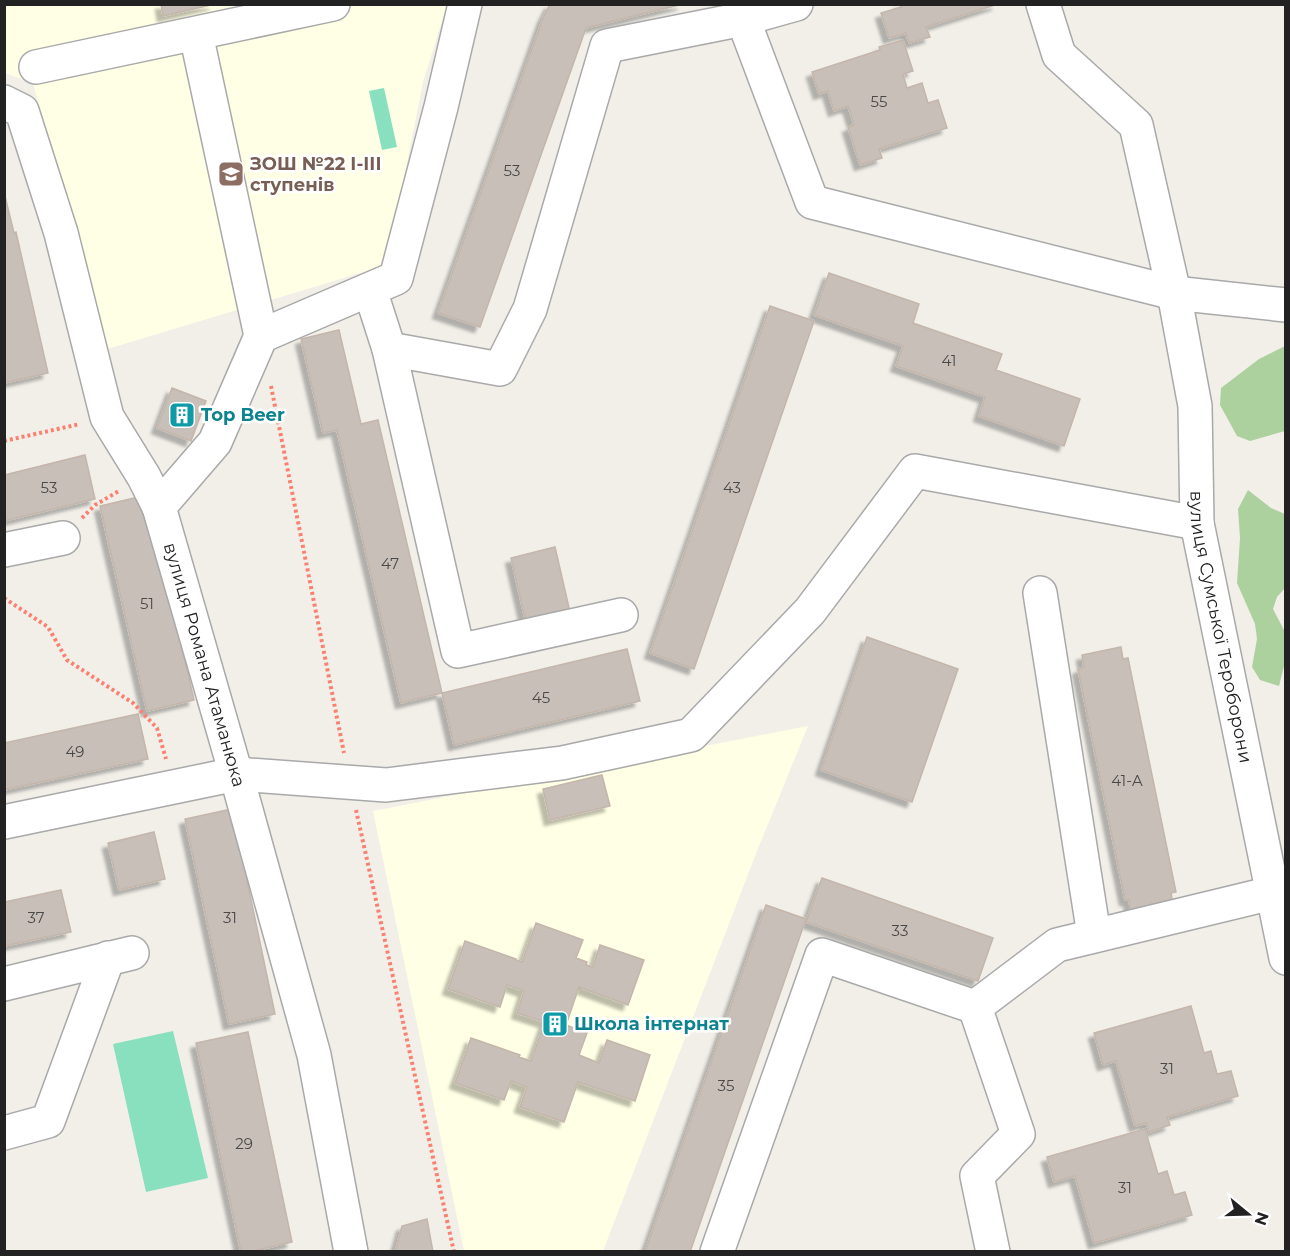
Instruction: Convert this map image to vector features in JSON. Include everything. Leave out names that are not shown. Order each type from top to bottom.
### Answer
[{"type":"street","points":[[36,67],[333,4]]},
{"type":"street","points":[[261,336],[396,278],[441,107],[465,4]]},
{"type":"street","points":[[389,349],[500,369],[530,309],[607,46],[743,19],[796,4]]},
{"type":"street","name":"вулиця Сумської Тероборони","points":[[1042,4],[1059,55],[1136,125],[1174,292],[1195,406],[1197,523],[1286,958]]},
{"type":"street","points":[[743,19],[812,202],[1174,292],[1286,305]]},
{"type":"street","points":[[159,507],[215,442],[261,336],[196,34]]},
{"type":"street","name":"вулиця Романа Атаманюка","points":[[4,102],[22,111],[61,233],[107,417],[144,477],[159,507],[314,1054],[351,1251]]},
{"type":"street","points":[[370,290],[389,349],[458,651],[621,615]]},
{"type":"street","points":[[4,822],[236,774],[386,785],[562,763],[691,735],[810,611],[915,471],[1197,523]]},
{"type":"street","points":[[4,550],[63,538]]},
{"type":"street","points":[[1040,592],[1094,935]]},
{"type":"street","points":[[975,1007],[1057,945],[1272,892]]},
{"type":"street","points":[[4,984],[120,956],[48,1121],[4,1133]]},
{"type":"street","points":[[717,1251],[822,956],[975,1007]]},
{"type":"street","points":[[975,1007],[1018,1134],[977,1176],[993,1251]]},
{"type":"path","points":[[4,441],[107,417]]},
{"type":"path","points":[[63,538],[95,505],[144,477]]},
{"type":"path","points":[[4,598],[48,627],[67,660],[132,703],[157,728],[173,787]]},
{"type":"shaded area","name":"ЗОШ №22 І-ІІІ ступенів","points":[[4,5],[447,5],[423,82],[387,265],[104,350],[33,83],[5,73]]},
{"type":"shaded area","points":[[808,726],[757,851],[603,1251],[464,1251],[373,811]]},
{"type":"green space","points":[[384,88],[397,147],[382,150],[369,91]]},
{"type":"green space","points":[[1285,346],[1285,431],[1250,441],[1237,436],[1220,405],[1221,388],[1259,359]]},
{"type":"green space","points":[[1248,490],[1271,508],[1285,514],[1285,588],[1277,597],[1273,609],[1285,632],[1285,662],[1279,686],[1260,680],[1252,667],[1257,639],[1255,624],[1237,583],[1240,538],[1238,509]]},
{"type":"green space","points":[[173,1031],[208,1178],[146,1192],[113,1044]]},
{"type":"building","points":[[161,4],[215,4],[163,16]]},
{"type":"building","points":[[550,4],[683,4],[586,28],[480,327],[438,313],[543,18]]},
{"type":"building","points":[[900,4],[998,4],[926,27],[930,37],[909,43],[906,33],[889,38],[881,13],[901,7]]},
{"type":"building","points":[[903,40],[913,71],[903,74],[907,88],[922,83],[928,103],[938,100],[947,128],[879,149],[882,158],[860,165],[848,127],[854,125],[848,106],[834,111],[828,91],[819,94],[812,72],[880,50],[879,47]]},
{"type":"building","points":[[4,192],[14,233],[16,232],[48,373],[4,383]]},
{"type":"building","points":[[829,273],[919,304],[913,323],[1002,354],[996,370],[1080,399],[1064,446],[979,416],[985,397],[896,366],[903,346],[814,315]]},
{"type":"building","points":[[770,306],[814,321],[694,669],[650,653]]},
{"type":"building","points":[[339,330],[361,424],[378,420],[442,693],[401,703],[337,430],[323,433],[301,339]]},
{"type":"building","name":"Top Beer","points":[[172,388],[206,401],[191,441],[157,428]]},
{"type":"building","points":[[85,455],[95,499],[4,521],[4,475]]},
{"type":"building","points":[[147,495],[194,700],[147,711],[100,506]]},
{"type":"building","points":[[555,547],[570,612],[526,623],[511,558]]},
{"type":"building","points":[[867,637],[958,669],[912,802],[821,770]]},
{"type":"building","points":[[1121,647],[1123,659],[1128,658],[1176,892],[1171,893],[1173,905],[1131,913],[1129,900],[1125,900],[1078,669],[1084,667],[1082,655]]},
{"type":"building","points":[[627,649],[640,701],[454,745],[442,693]]},
{"type":"building","points":[[138,714],[148,759],[4,790],[4,743]]},
{"type":"building","points":[[602,775],[610,806],[550,820],[543,789]]},
{"type":"building","points":[[232,809],[275,1014],[229,1024],[185,819]]},
{"type":"building","points":[[154,832],[165,879],[119,890],[108,843]]},
{"type":"building","points":[[822,878],[993,938],[978,981],[806,922]]},
{"type":"building","points":[[61,890],[71,932],[4,946],[4,902]]},
{"type":"building","points":[[766,905],[806,919],[690,1252],[645,1252]]},
{"type":"building","name":"Школа інтернат","points":[[536,923],[583,940],[576,958],[587,962],[586,965],[593,967],[600,945],[644,960],[628,1005],[579,987],[566,1025],[587,1033],[579,1055],[599,1063],[607,1040],[650,1055],[635,1101],[578,1082],[564,1122],[520,1107],[527,1087],[511,1081],[504,1100],[455,1083],[471,1038],[531,1061],[545,1022],[517,1013],[524,991],[507,985],[500,1007],[448,989],[465,941],[522,962]]},
{"type":"building","points":[[1191,1006],[1204,1053],[1211,1051],[1217,1074],[1231,1071],[1238,1096],[1167,1117],[1170,1125],[1149,1132],[1146,1123],[1135,1126],[1116,1061],[1103,1065],[1094,1033]]},
{"type":"building","points":[[248,1032],[292,1242],[241,1252],[196,1043]]},
{"type":"building","points":[[1145,1129],[1158,1174],[1167,1171],[1174,1195],[1185,1192],[1192,1215],[1094,1243],[1075,1176],[1054,1182],[1047,1157]]},
{"type":"building","points":[[427,1219],[433,1252],[395,1252],[402,1226]]},
{"type":"place","name":"ЗОШ №22 І-ІІІ ступенів","points":[[231,174]]},
{"type":"place","name":"Top Beer","points":[[182,415]]},
{"type":"place","name":"Школа інтернат","points":[[555,1024]]}]
